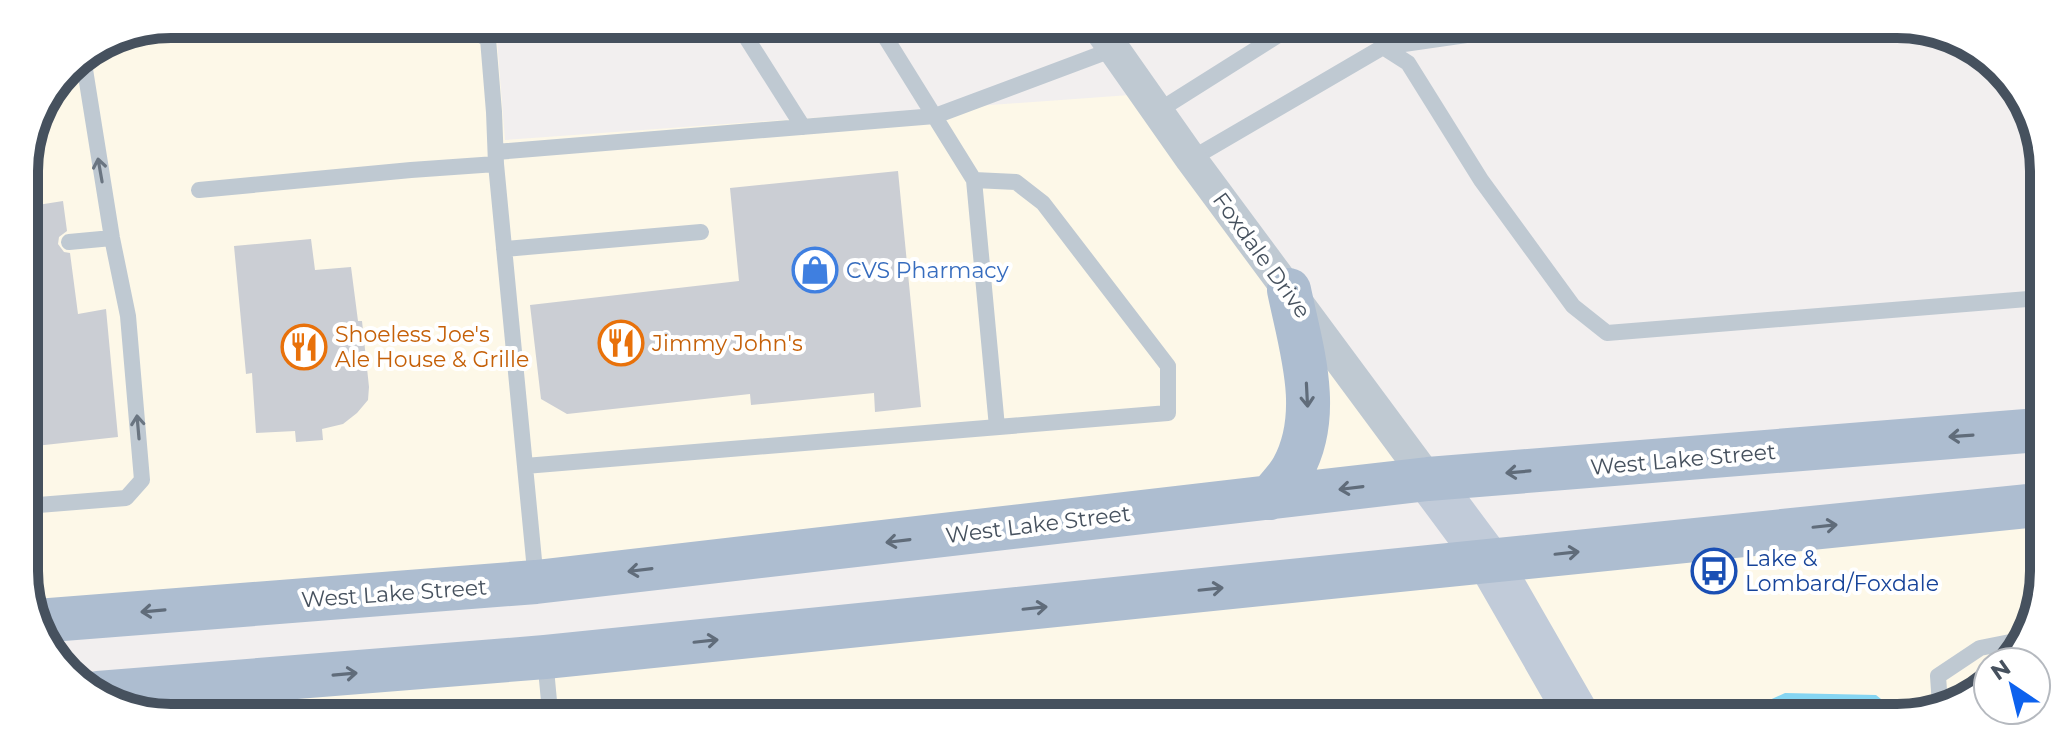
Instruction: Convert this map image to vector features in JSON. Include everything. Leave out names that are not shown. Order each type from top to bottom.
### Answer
[{"type":"main road","points":[[1270,498],[1292,471],[1303,446],[1308,416],[1305,367],[1289,290]]},
{"type":"main road","name":"West Lake Street","points":[[48,620],[536,582],[1428,479],[2030,431]]},
{"type":"main road","points":[[116,692],[545,657],[2030,506]]},
{"type":"street","name":"Foxdale Drive","points":[[1106,39],[1428,479]]},
{"type":"street","points":[[1428,479],[1489,561],[1571,704]]},
{"type":"lane","points":[[486,38],[536,582]]},
{"type":"lane","points":[[747,38],[803,127]]},
{"type":"lane","points":[[886,38],[974,180],[997,427]]},
{"type":"lane","points":[[1158,111],[1274,38]]},
{"type":"lane","points":[[1191,159],[1383,47],[1445,38]]},
{"type":"lane","points":[[199,190],[935,116],[1106,39]]},
{"type":"lane","points":[[1383,47],[1408,63],[1481,180],[1573,306],[1607,333],[2030,299]]},
{"type":"lane","points":[[38,505],[126,498],[142,480],[128,316],[85,70]]},
{"type":"lane","points":[[525,466],[1168,413],[1168,366],[1043,203],[1016,182],[974,180]]},
{"type":"lane","points":[[504,249],[701,232]]},
{"type":"lane","points":[[69,242],[112,238]]},
{"type":"lane","points":[[1939,697],[1938,676],[1980,648],[2010,642]]},
{"type":"lane","points":[[545,657],[549,704]]},
{"type":"shaded area","points":[[171,38],[497,38],[505,140],[1130,95],[1406,476],[44,608],[38,571],[38,162],[43,137],[52,112],[83,71],[128,45]]},
{"type":"shaded area","points":[[2030,517],[2029,588],[2023,614],[2008,645],[1972,646],[1972,680],[1940,697],[1906,704],[183,704]]},
{"type":"water","points":[[1785,693],[1876,695],[1886,704],[1761,704]]},
{"type":"building","points":[[898,171],[921,407],[875,412],[874,393],[751,405],[750,394],[567,414],[541,399],[530,305],[739,281],[730,188]]},
{"type":"building","points":[[63,201],[67,231],[59,237],[58,244],[64,252],[70,253],[78,314],[106,309],[118,437],[38,446],[38,205]]},
{"type":"building","name":"Shoeless Joe's Ale House & Grille","points":[[311,239],[315,270],[351,267],[358,321],[362,321],[369,387],[368,400],[357,413],[343,424],[322,429],[323,440],[296,442],[295,431],[256,433],[252,373],[246,374],[234,246]]},
{"type":"place","name":"CVS Pharmacy","points":[[815,270]]},
{"type":"place","name":"Jimmy John's","points":[[621,343]]},
{"type":"place","name":"Shoeless Joe's Ale House & Grille","points":[[304,347]]},
{"type":"place","name":"Lake & Lombard/Foxdale","points":[[1714,571]]}]
